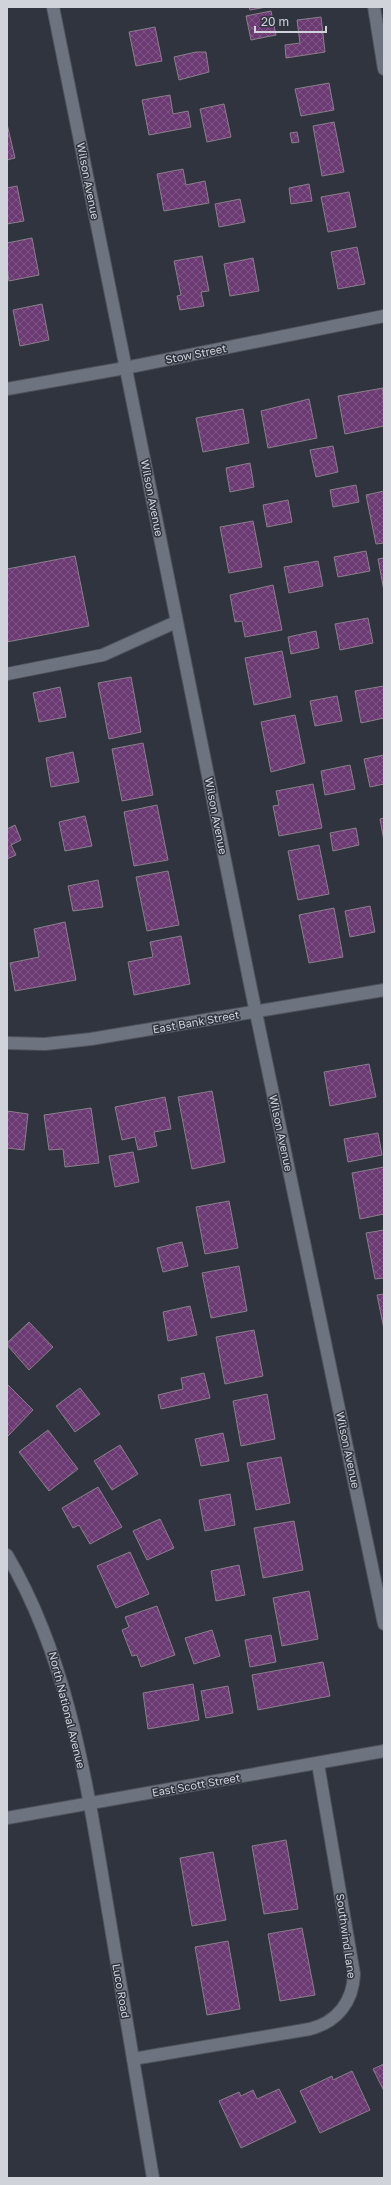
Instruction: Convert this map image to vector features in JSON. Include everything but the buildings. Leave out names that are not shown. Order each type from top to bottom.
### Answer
[{"type":"street","name":"Wilson Avenue","points":[[53,7],[255,1012],[384,1624]]},
{"type":"street","points":[[374,7],[384,69]]},
{"type":"street","name":"Stow Street","points":[[7,389],[126,368],[384,316]]},
{"type":"street","points":[[7,674],[103,655],[176,622]]},
{"type":"street","name":"East Bank Street","points":[[7,1043],[45,1044],[77,1041],[384,990]]},
{"type":"street","name":"North National Avenue","points":[[7,1555],[37,1612],[54,1656],[67,1702],[90,1803]]},
{"type":"street","name":"East Scott Street","points":[[7,1818],[318,1764],[384,1751]]},
{"type":"street","name":"Southwind Lane","points":[[133,2059],[310,2029],[330,2021],[346,2006],[352,1990],[354,1974],[318,1764]]},
{"type":"street","name":"Luco Road","points":[[90,1803],[153,2178]]}]
